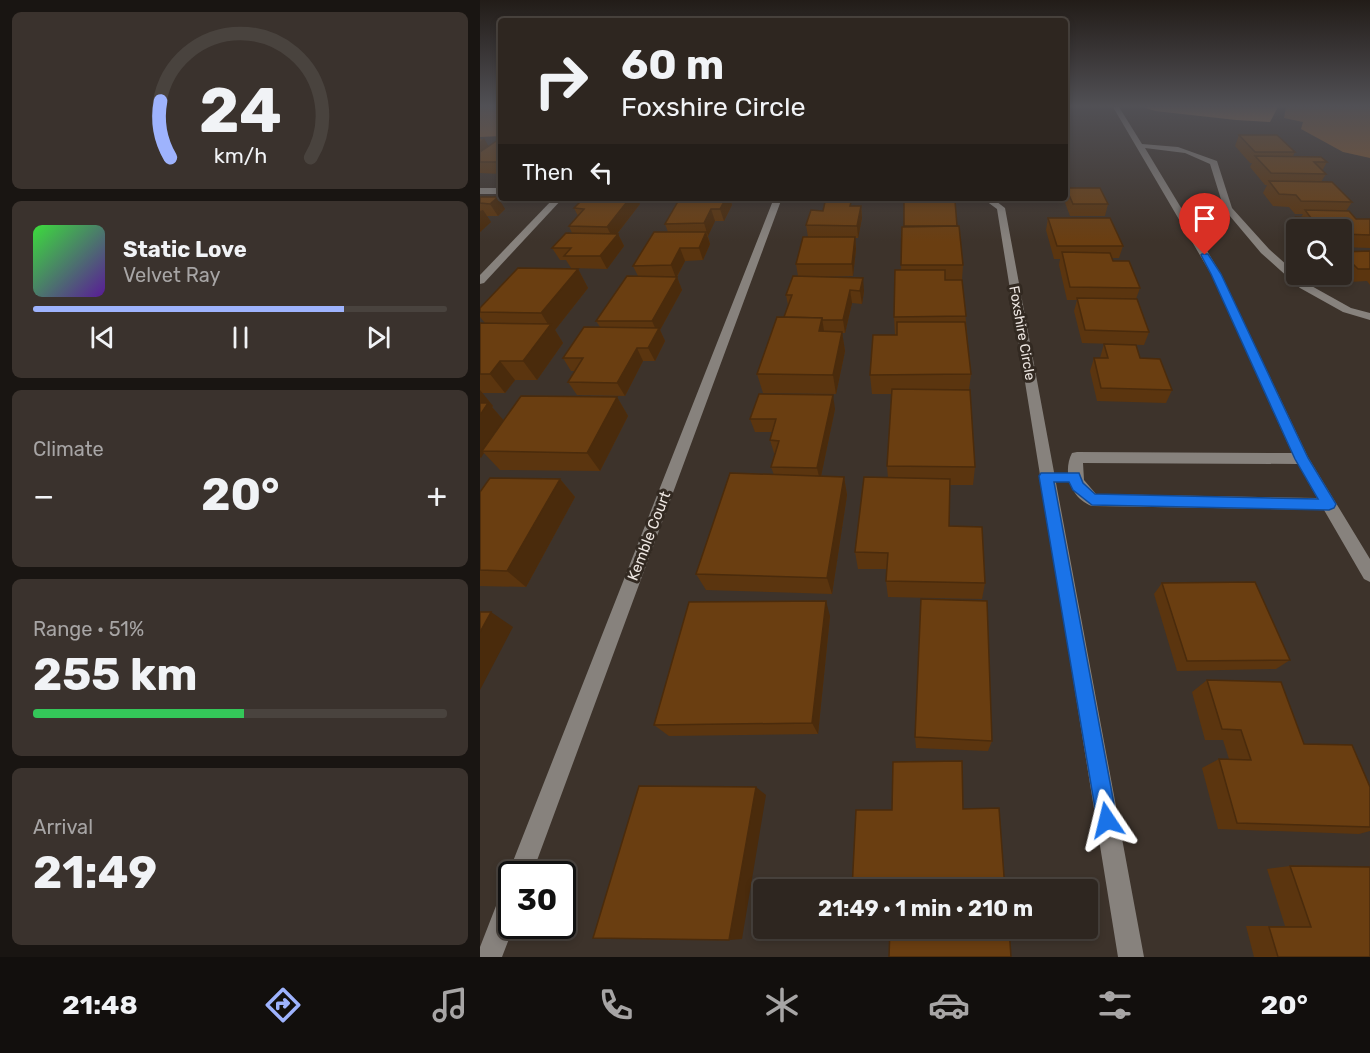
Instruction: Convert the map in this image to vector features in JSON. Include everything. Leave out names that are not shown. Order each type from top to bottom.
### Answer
[{"type":"street","points":[[1143,152],[1216,274],[1302,459],[1370,574]]},
{"type":"street","points":[[1189,152],[1214,163],[1228,209],[1265,251],[1304,286],[1347,310],[1370,317]]},
{"type":"street","points":[[480,191],[498,191]]},
{"type":"street","points":[[480,281],[556,201]]},
{"type":"street","name":"Kemble Court","points":[[525,861],[777,201]]},
{"type":"street","name":"Foxshire Circle","points":[[990,201],[1000,208],[1131,957]]},
{"type":"street","points":[[1302,459],[1077,457],[1074,477],[1077,487],[1092,500],[1329,504]]},
{"type":"street","points":[[1046,476],[1074,477]]},
{"type":"street","points":[[489,957],[498,934]]},
{"type":"shaded area","points":[[1343,152],[1370,152],[1370,158]]},
{"type":"building","points":[[480,152],[498,152],[498,162],[480,162]]},
{"type":"building","points":[[1255,156],[1321,157],[1327,162],[1314,162],[1326,174],[1271,173]]},
{"type":"building","points":[[1269,181],[1332,182],[1352,202],[1301,201],[1296,195],[1279,194]]},
{"type":"building","points":[[1068,188],[1100,188],[1108,204],[1073,204]]},
{"type":"building","points":[[480,197],[498,197],[490,204],[480,203]]},
{"type":"building","points":[[581,201],[628,201],[607,227],[569,226],[584,209],[574,208]]},
{"type":"building","points":[[678,201],[724,201],[720,209],[711,209],[704,223],[665,224]]},
{"type":"building","points":[[904,201],[955,201],[957,226],[904,226]]},
{"type":"building","points":[[825,202],[851,202],[850,206],[861,206],[857,226],[806,225],[811,210],[823,211]]},
{"type":"building","points":[[1305,210],[1349,211],[1356,219],[1370,219],[1370,235],[1352,234],[1352,219],[1297,219],[1296,217],[1311,218]]},
{"type":"building","points":[[1048,218],[1110,218],[1123,246],[1057,246]]},
{"type":"building","points":[[959,226],[963,265],[901,265],[902,227]]},
{"type":"building","points":[[654,232],[706,232],[699,248],[680,248],[671,265],[633,266]]},
{"type":"building","points":[[566,233],[618,234],[600,256],[564,256],[571,248],[552,248]]},
{"type":"building","points":[[803,237],[855,237],[852,264],[796,264]]},
{"type":"building","points":[[1370,251],[1370,269],[1358,269],[1352,263],[1352,252]]},
{"type":"building","points":[[1062,252],[1110,253],[1113,261],[1129,261],[1140,288],[1070,287]]},
{"type":"building","points":[[518,268],[578,269],[541,313],[480,312],[480,308]]},
{"type":"building","points":[[895,270],[945,270],[945,280],[962,280],[966,316],[894,317]]},
{"type":"building","points":[[627,276],[677,277],[652,321],[596,321]]},
{"type":"building","points":[[793,276],[863,278],[860,291],[850,290],[843,320],[822,320],[822,318],[784,317],[792,295],[786,295]]},
{"type":"building","points":[[1077,298],[1137,299],[1149,332],[1085,330]]},
{"type":"building","points":[[777,317],[822,318],[819,331],[842,332],[833,375],[757,374]]},
{"type":"building","points":[[897,322],[965,322],[971,374],[870,375],[873,335],[897,335]]},
{"type":"building","points":[[480,323],[551,324],[523,361],[500,361],[490,374],[480,374]]},
{"type":"building","points":[[584,327],[659,328],[648,348],[637,348],[617,383],[568,382],[583,358],[563,358]]},
{"type":"building","points":[[1104,344],[1136,345],[1140,358],[1160,359],[1172,390],[1101,388],[1094,358],[1108,358]]},
{"type":"building","points":[[892,389],[970,390],[975,467],[887,466]]},
{"type":"building","points":[[759,394],[833,395],[817,468],[771,467],[779,441],[770,440],[776,419],[750,419]]},
{"type":"building","points":[[521,396],[617,397],[587,453],[482,451]]},
{"type":"building","points":[[480,403],[488,403],[480,415]]},
{"type":"building","points":[[730,473],[844,477],[827,578],[696,574]]},
{"type":"building","points":[[864,477],[950,479],[949,526],[982,527],[985,583],[886,581],[888,553],[855,552]]},
{"type":"building","points":[[490,478],[560,479],[507,571],[480,570],[480,492]]},
{"type":"building","points":[[1255,582],[1290,660],[1187,661],[1162,583]]},
{"type":"building","points":[[921,599],[987,601],[992,741],[915,737]]},
{"type":"building","points":[[826,601],[812,723],[654,725],[689,602]]},
{"type":"building","points":[[480,612],[491,612],[480,632]]},
{"type":"building","points":[[1207,680],[1281,682],[1304,744],[1352,745],[1370,787],[1370,827],[1237,823],[1219,759],[1251,760],[1241,730],[1222,729]]},
{"type":"building","points":[[962,761],[963,809],[999,808],[1004,879],[853,879],[856,810],[892,810],[893,762]]},
{"type":"building","points":[[639,786],[756,787],[729,940],[593,938]]},
{"type":"building","points":[[1290,866],[1370,867],[1370,957],[1278,957],[1269,927],[1311,927]]},
{"type":"building","points":[[890,939],[1010,939],[1011,957],[889,957]]},
{"type":"route","points":[[1107,820],[1046,476],[1074,477],[1077,487],[1092,500],[1329,504],[1302,459],[1270,395],[1216,274],[1205,255]]}]
